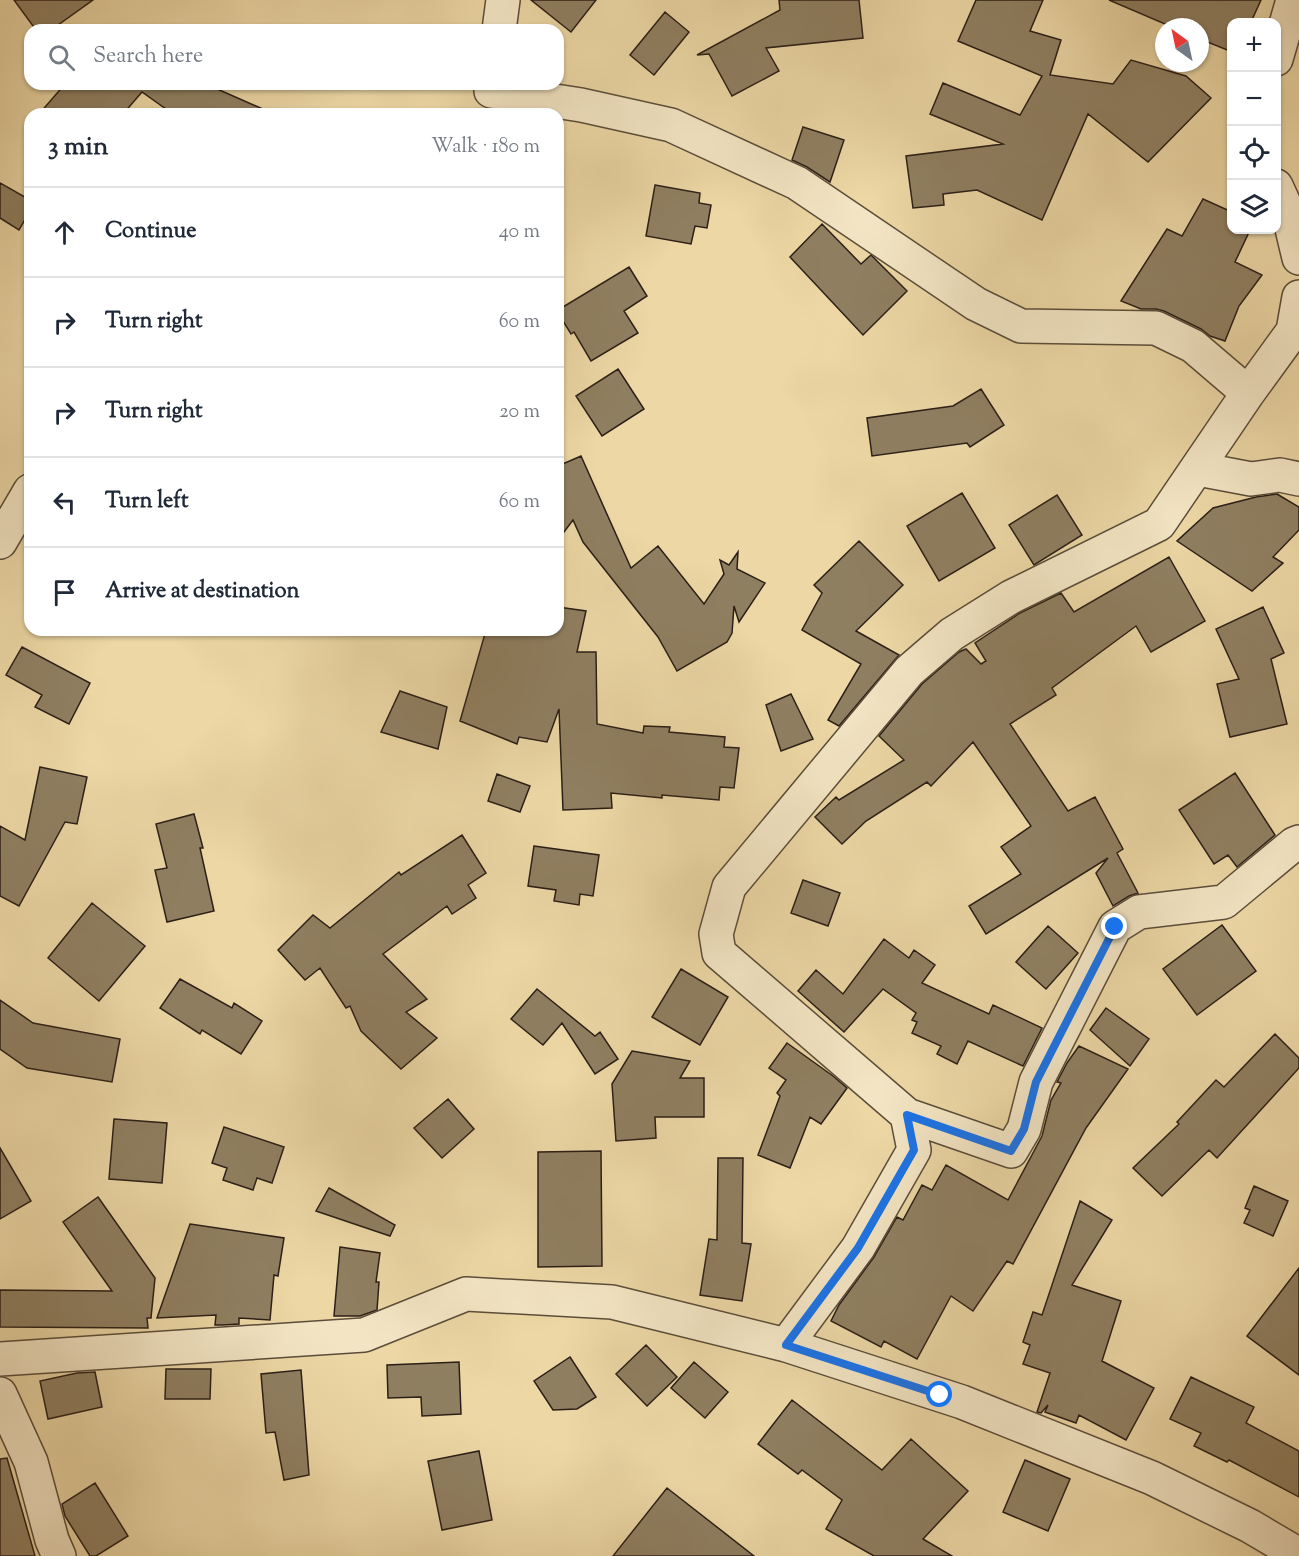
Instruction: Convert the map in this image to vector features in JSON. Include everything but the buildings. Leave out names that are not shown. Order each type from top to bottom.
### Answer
[{"type":"street","points":[[500,24],[504,0]]},
{"type":"street","points":[[1281,42],[1293,0]]},
{"type":"street","points":[[488,96],[581,105],[671,125],[797,183],[976,304],[1021,326],[1156,328],[1193,346],[1248,393]]},
{"type":"street","points":[[1281,197],[1288,212],[1299,258]]},
{"type":"street","points":[[1299,297],[1293,331],[1248,393],[1160,524],[1011,597],[952,634],[909,671],[729,887],[716,934],[719,953],[907,1115],[1011,1151],[1024,1129],[1036,1082],[1115,927],[1139,912],[1224,902],[1299,842]]},
{"type":"street","points":[[1198,469],[1251,478],[1280,475],[1299,480]]},
{"type":"street","points":[[0,542],[24,501]]},
{"type":"street","points":[[786,1345],[858,1248],[914,1150],[907,1115]]},
{"type":"street","points":[[0,1359],[364,1335],[466,1294],[612,1302],[786,1345],[963,1402],[1152,1478],[1250,1526],[1299,1555]]},
{"type":"street","points":[[0,1394],[31,1462],[52,1540],[59,1556]]},
{"type":"route","points":[[940,1395],[786,1345],[858,1248],[914,1150],[907,1115],[1011,1151],[1024,1129],[1036,1082],[1115,927]]}]
